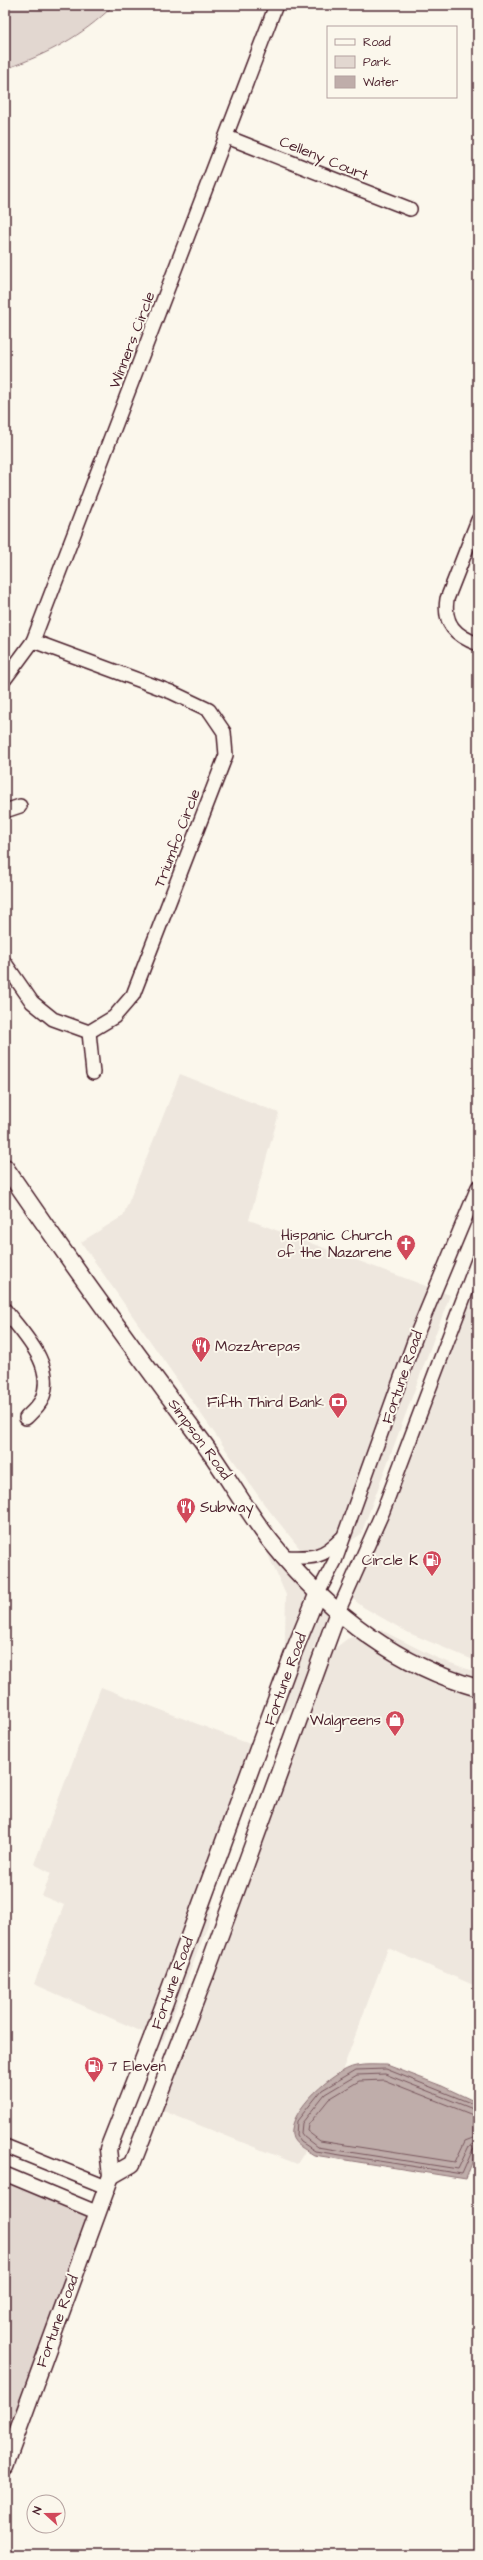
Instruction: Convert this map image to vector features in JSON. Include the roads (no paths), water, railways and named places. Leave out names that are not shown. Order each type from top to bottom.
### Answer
[{"type":"main road","name":"Simpson Road","points":[[5,1167],[104,1309],[212,1455],[272,1543],[317,1595],[395,1653],[425,1668],[478,1688]]},
{"type":"main road","name":"Fortune Road","points":[[5,2466],[108,2181],[108,2149],[151,2040],[294,1651],[317,1595]]},
{"type":"main road","name":"Fortune Road","points":[[108,2181],[132,2164],[206,1973],[338,1612]]},
{"type":"street","name":"Winners Circle","points":[[5,678],[34,641],[276,5]]},
{"type":"street","name":"Celleny Court","points":[[227,137],[410,209]]},
{"type":"street","points":[[478,520],[447,599],[446,613],[453,631],[459,636],[478,644]]},
{"type":"street","name":"Triumfo Circle","points":[[34,641],[171,692],[209,710],[224,732],[226,756],[133,995],[114,1017],[89,1032]]},
{"type":"street","points":[[5,811],[20,806]]},
{"type":"street","points":[[5,963],[32,1002],[53,1020],[89,1032],[93,1073]]},
{"type":"street","name":"Fortune Road","points":[[317,1595],[335,1561],[420,1324],[478,1187]]},
{"type":"street","name":"Fortune Road","points":[[338,1612],[383,1511],[478,1260]]},
{"type":"street","points":[[5,1310],[40,1356],[46,1376],[42,1400],[26,1418]]},
{"type":"street","points":[[284,1557],[318,1557],[332,1549],[345,1535]]},
{"type":"street","points":[[5,2146],[108,2181]]},
{"type":"street","points":[[5,2174],[96,2212]]},
{"type":"water","points":[[387,2065],[442,2086],[478,2103],[478,2146],[466,2179],[314,2155],[295,2141],[292,2135],[293,2125],[297,2115],[314,2093],[325,2083],[336,2075],[356,2066]]},
{"type":"place","name":"Hispanic Church of the Nazarene","points":[[406,1261]]},
{"type":"place","name":"MozzArepas","points":[[201,1363]]},
{"type":"place","name":"Fifth Third Bank","points":[[338,1419]]},
{"type":"place","name":"Subway","points":[[186,1524]]},
{"type":"place","name":"Circle K","points":[[432,1577]]},
{"type":"place","name":"Walgreens","points":[[395,1737]]},
{"type":"place","name":"7 Eleven","points":[[94,2083]]}]
